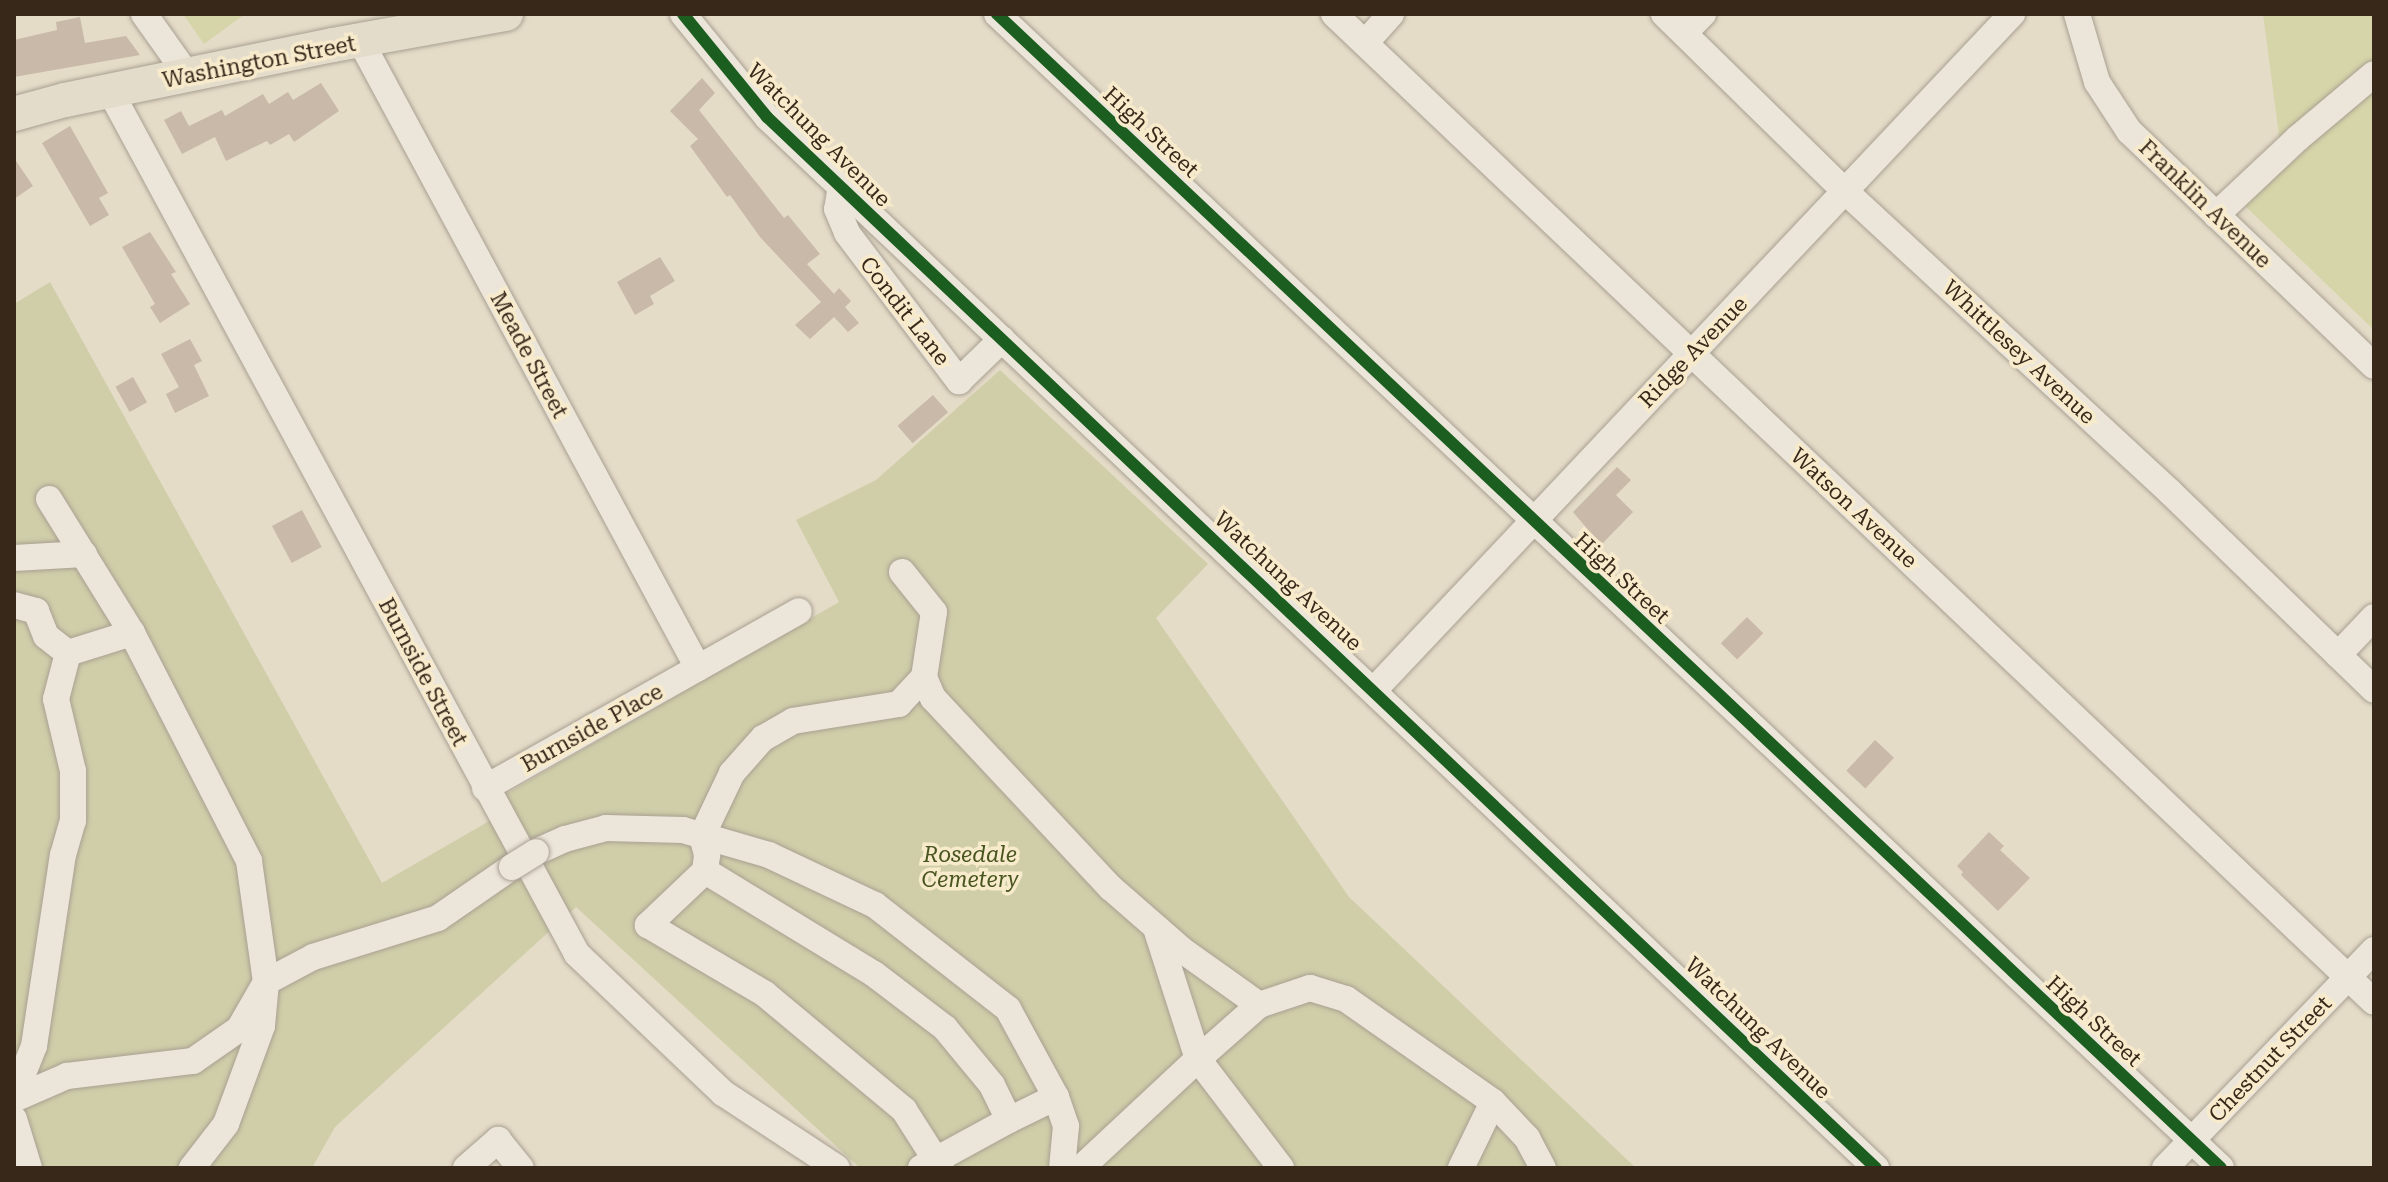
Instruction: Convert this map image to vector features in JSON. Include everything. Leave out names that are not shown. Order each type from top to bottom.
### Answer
[{"type":"main road","name":"Washington Street","points":[[14,114],[110,91],[506,14]]},
{"type":"street","points":[[144,14],[188,76]]},
{"type":"street","name":"Watchung Avenue","points":[[683,14],[754,104],[1876,1168]]},
{"type":"street","name":"High Street","points":[[997,14],[2221,1168]]},
{"type":"street","name":"Watson Avenue","points":[[1334,14],[2374,1002]]},
{"type":"street","points":[[1365,43],[1391,14]]},
{"type":"street","name":"Whittlesey Avenue","points":[[1664,14],[1846,192],[2170,492],[2374,690]]},
{"type":"street","points":[[1684,33],[1703,14]]},
{"type":"street","name":"Ridge Avenue","points":[[1374,690],[1531,520],[1692,355],[2012,14]]},
{"type":"street","name":"Franklin Avenue","points":[[2077,14],[2097,82],[2129,131],[2374,366]]},
{"type":"street","name":"Meade Street","points":[[361,42],[698,668]]},
{"type":"street","points":[[2216,215],[2298,138],[2374,74]]},
{"type":"street","name":"Burnside Street","points":[[110,91],[485,788],[585,962],[723,1093],[837,1168]]},
{"type":"street","name":"Condit Lane","points":[[841,185],[836,200],[847,233],[959,381],[1002,339]]},
{"type":"street","points":[[49,499],[132,633],[249,861],[266,982],[262,1026],[226,1124],[192,1168]]},
{"type":"street","points":[[14,558],[84,554]]},
{"type":"street","points":[[902,572],[934,612],[924,677],[933,698],[1100,878],[1156,928],[1259,1005]]},
{"type":"street","points":[[14,605],[36,611],[46,636],[68,653]]},
{"type":"street","name":"Burnside Place","points":[[485,788],[799,611]]},
{"type":"street","points":[[2338,655],[2374,617]]},
{"type":"street","points":[[68,653],[132,633]]},
{"type":"street","points":[[14,1098],[34,1046],[63,855],[73,821],[73,771],[56,699],[68,653]]},
{"type":"street","points":[[924,677],[899,704],[793,721],[763,738],[732,773],[702,836],[707,855],[705,871],[648,925],[765,994],[904,1110],[934,1165],[1009,1120],[1056,1097]]},
{"type":"street","points":[[14,1098],[67,1076],[193,1061],[239,1029],[266,982],[313,957],[438,918],[536,852],[565,839],[606,828],[683,830],[769,855],[875,905],[1008,1009],[1056,1097],[1066,1126],[1062,1168]]},
{"type":"street","points":[[705,871],[861,965],[945,1028],[992,1085],[1009,1120]]},
{"type":"street","points":[[1156,928],[1198,1059],[1281,1168]]},
{"type":"street","name":"Chestnut Street","points":[[2165,1168],[2374,950]]},
{"type":"street","points":[[1081,1168],[1259,1005],[1310,988],[1346,999],[1493,1102],[1527,1138],[1543,1168]]},
{"type":"street","points":[[1461,1168],[1493,1102]]},
{"type":"street","points":[[14,1119],[29,1168]]},
{"type":"street","points":[[466,1168],[498,1140],[521,1168]]},
{"type":"green space","points":[[183,14],[245,14],[204,44]]},
{"type":"green space","points":[[2263,14],[2374,14],[2374,330],[2241,202],[2280,143]]},
{"type":"green space","name":"Rosedale Cemetery","points":[[50,282],[382,883],[510,809],[504,795],[839,602],[796,520],[876,480],[1000,370],[1208,564],[1156,618],[1349,897],[1636,1168],[860,1168],[576,907],[335,1127],[312,1168],[14,1168],[14,304]]},
{"type":"building","points":[[80,17],[85,43],[126,36],[140,55],[14,77],[14,40],[57,30],[56,22]]},
{"type":"building","points":[[702,78],[715,93],[699,110],[784,218],[788,215],[820,254],[807,264],[834,294],[839,288],[851,301],[845,307],[859,323],[848,332],[834,317],[810,339],[795,325],[821,302],[760,237],[690,146],[698,139],[670,111]]},
{"type":"building","points":[[321,83],[339,111],[294,142],[289,134],[270,145],[267,141],[226,161],[215,137],[182,154],[164,120],[181,111],[189,126],[222,110],[225,116],[263,94],[269,104],[288,92],[293,100]]},
{"type":"building","points":[[70,126],[108,193],[99,198],[109,215],[90,226],[42,143]]},
{"type":"building","points":[[14,158],[33,186],[14,199]]},
{"type":"building","points":[[150,232],[176,272],[171,274],[190,304],[160,323],[150,307],[155,304],[122,247]]},
{"type":"building","points":[[660,257],[675,281],[650,296],[654,304],[635,315],[617,282]]},
{"type":"building","points":[[190,339],[202,361],[194,365],[209,396],[175,413],[166,394],[179,387],[161,354]]},
{"type":"building","points":[[133,377],[147,402],[130,412],[116,387]]},
{"type":"building","points":[[933,395],[948,412],[913,443],[898,426]]},
{"type":"building","points":[[1617,467],[1631,480],[1616,495],[1633,512],[1601,545],[1573,512]]},
{"type":"building","points":[[302,510],[322,547],[292,563],[272,526]]},
{"type":"building","points":[[1747,617],[1763,633],[1737,659],[1721,643]]},
{"type":"building","points":[[1875,740],[1894,758],[1865,788],[1846,771]]},
{"type":"building","points":[[1989,832],[2004,846],[2000,850],[2030,878],[1998,911],[1961,875],[1963,872],[1957,866]]},
{"type":"cycle path","points":[[683,14],[767,117],[1876,1168]]},
{"type":"cycle path","points":[[997,14],[2221,1168]]}]
